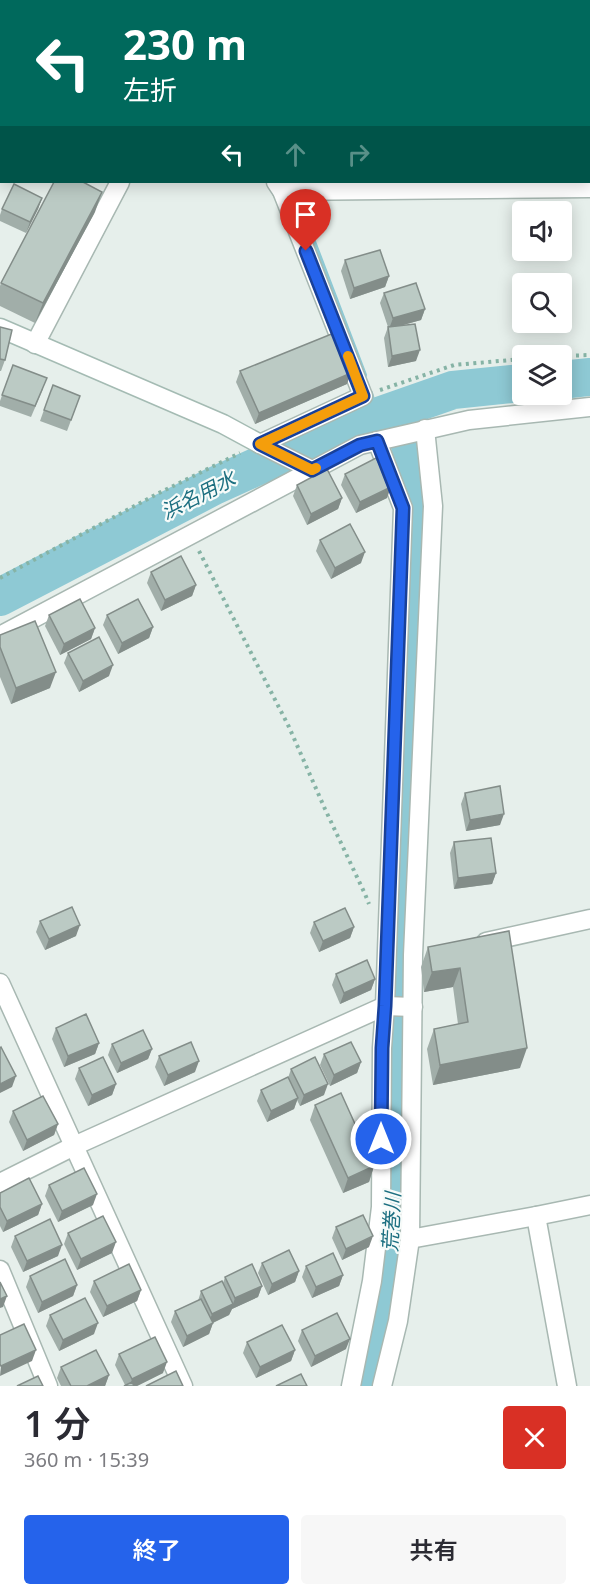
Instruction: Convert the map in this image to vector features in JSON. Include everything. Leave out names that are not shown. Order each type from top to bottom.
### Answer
[{"type":"street","points":[[35,344],[119,183]]},
{"type":"street","points":[[260,444],[363,396],[279,186],[446,185],[590,188]]},
{"type":"street","points":[[0,328],[223,424],[312,470]]},
{"type":"street","points":[[0,636],[360,445],[468,420],[590,407]]},
{"type":"street","points":[[351,1386],[372,1281],[381,1207],[382,1048],[401,1006],[413,956],[433,506],[425,429]]},
{"type":"street","points":[[377,441],[403,508],[401,1006],[410,1239],[398,1321],[382,1386]]},
{"type":"street","points":[[466,945],[590,919]]},
{"type":"street","points":[[413,956],[434,951]]},
{"type":"street","points":[[0,983],[183,1386]]},
{"type":"street","points":[[0,1183],[74,1146],[401,1006]]},
{"type":"street","points":[[410,1239],[590,1205]]},
{"type":"street","points":[[536,1216],[567,1386]]},
{"type":"street","points":[[0,1270],[48,1386]]},
{"type":"path","points":[[572,356],[590,355]]},
{"type":"path","points":[[363,396],[454,365],[512,360]]},
{"type":"path","points":[[0,578],[157,494],[260,444]]},
{"type":"path","points":[[190,534],[290,727],[369,904]]},
{"type":"building","points":[[53,183],[85,183],[102,192],[43,303],[1,283]]},
{"type":"building","points":[[14,184],[42,198],[30,222],[2,209]]},
{"type":"building","points":[[380,250],[389,276],[354,288],[345,260]]},
{"type":"building","points":[[416,283],[425,309],[393,318],[384,293]]},
{"type":"building","points":[[415,324],[420,350],[392,356],[388,327]]},
{"type":"building","points":[[0,327],[12,330],[5,360],[0,359]]},
{"type":"building","points":[[334,333],[351,373],[259,413],[240,371]]},
{"type":"building","points":[[13,365],[47,378],[35,406],[2,395]]},
{"type":"building","points":[[53,385],[80,396],[71,420],[44,410]]},
{"type":"building","points":[[376,458],[391,487],[360,502],[345,474]]},
{"type":"building","points":[[327,469],[342,498],[311,514],[297,485]]},
{"type":"building","points":[[350,524],[365,552],[335,568],[320,540]]},
{"type":"building","points":[[181,556],[196,585],[165,600],[151,572]]},
{"type":"building","points":[[80,599],[95,628],[64,644],[49,615]]},
{"type":"building","points":[[138,599],[153,627],[122,643],[107,615]]},
{"type":"building","points":[[35,621],[56,672],[16,688],[0,647],[0,635]]},
{"type":"building","points":[[99,637],[113,665],[83,681],[68,653]]},
{"type":"building","points":[[500,786],[504,814],[470,820],[465,793]]},
{"type":"building","points":[[491,838],[496,873],[458,878],[454,842]]},
{"type":"building","points":[[72,907],[80,925],[49,939],[40,921]]},
{"type":"building","points":[[345,908],[354,927],[323,941],[314,922]]},
{"type":"building","points":[[509,931],[527,1048],[440,1065],[434,1029],[468,1022],[460,968],[432,972],[428,947]]},
{"type":"building","points":[[367,960],[375,979],[344,993],[336,974]]},
{"type":"building","points":[[86,1014],[99,1043],[68,1056],[56,1028]]},
{"type":"building","points":[[143,1030],[152,1049],[121,1063],[112,1044]]},
{"type":"building","points":[[191,1042],[199,1061],[168,1075],[159,1056]]},
{"type":"building","points":[[351,1042],[361,1062],[334,1075],[324,1054]]},
{"type":"building","points":[[0,1048],[16,1076],[0,1084]]},
{"type":"building","points":[[103,1057],[116,1084],[92,1095],[79,1068]]},
{"type":"building","points":[[315,1057],[328,1084],[304,1095],[291,1069]]},
{"type":"building","points":[[288,1077],[298,1098],[271,1111],[261,1090]]},
{"type":"building","points":[[341,1093],[374,1166],[348,1178],[315,1105]]},
{"type":"building","points":[[43,1096],[58,1124],[27,1140],[13,1111]]},
{"type":"building","points":[[84,1168],[97,1194],[62,1211],[49,1185]]},
{"type":"building","points":[[29,1178],[42,1204],[7,1221],[0,1207],[0,1193]]},
{"type":"building","points":[[363,1215],[373,1236],[346,1249],[336,1227]]},
{"type":"building","points":[[103,1216],[116,1242],[81,1259],[68,1233]]},
{"type":"building","points":[[50,1219],[62,1245],[27,1261],[15,1236]]},
{"type":"building","points":[[289,1250],[299,1271],[272,1284],[262,1263]]},
{"type":"building","points":[[333,1253],[343,1275],[316,1287],[306,1266]]},
{"type":"building","points":[[65,1259],[77,1285],[42,1302],[30,1276]]},
{"type":"building","points":[[129,1264],[141,1290],[107,1306],[94,1281]]},
{"type":"building","points":[[252,1264],[262,1286],[235,1298],[225,1277]]},
{"type":"building","points":[[222,1281],[233,1304],[212,1314],[201,1291]]},
{"type":"building","points":[[0,1282],[7,1296],[0,1299]]},
{"type":"building","points":[[85,1298],[98,1323],[63,1340],[50,1315]]},
{"type":"building","points":[[201,1299],[213,1323],[187,1336],[175,1311]]},
{"type":"building","points":[[337,1313],[350,1339],[315,1356],[302,1330]]},
{"type":"building","points":[[24,1324],[36,1350],[1,1366],[0,1335]]},
{"type":"building","points":[[282,1325],[295,1350],[260,1367],[247,1342]]},
{"type":"building","points":[[155,1337],[167,1362],[132,1379],[119,1354]]},
{"type":"building","points":[[96,1350],[109,1375],[87,1386],[71,1386],[61,1367]]},
{"type":"building","points":[[176,1371],[183,1386],[146,1386]]},
{"type":"building","points":[[301,1374],[307,1386],[276,1386]]},
{"type":"building","points":[[38,1376],[43,1386],[17,1386]]},
{"type":"waterway","points":[[299,205],[364,375]]},
{"type":"waterway","points":[[572,379],[590,377]]},
{"type":"waterway","name":"浜名用水","points":[[0,597],[214,486],[333,432],[453,390],[512,384]]},
{"type":"waterway","points":[[370,393],[377,416]]},
{"type":"waterway","name":"荒巻川","points":[[367,1386],[380,1341],[387,1297],[392,1196],[411,647],[423,504],[410,446]]},
{"type":"slow traffic","points":[[316,468],[312,470],[260,444],[363,396],[348,356]]},
{"type":"route","points":[[306,251],[363,396],[260,444],[312,470],[360,445],[377,441],[403,508],[382,1048],[381,1139]]}]
